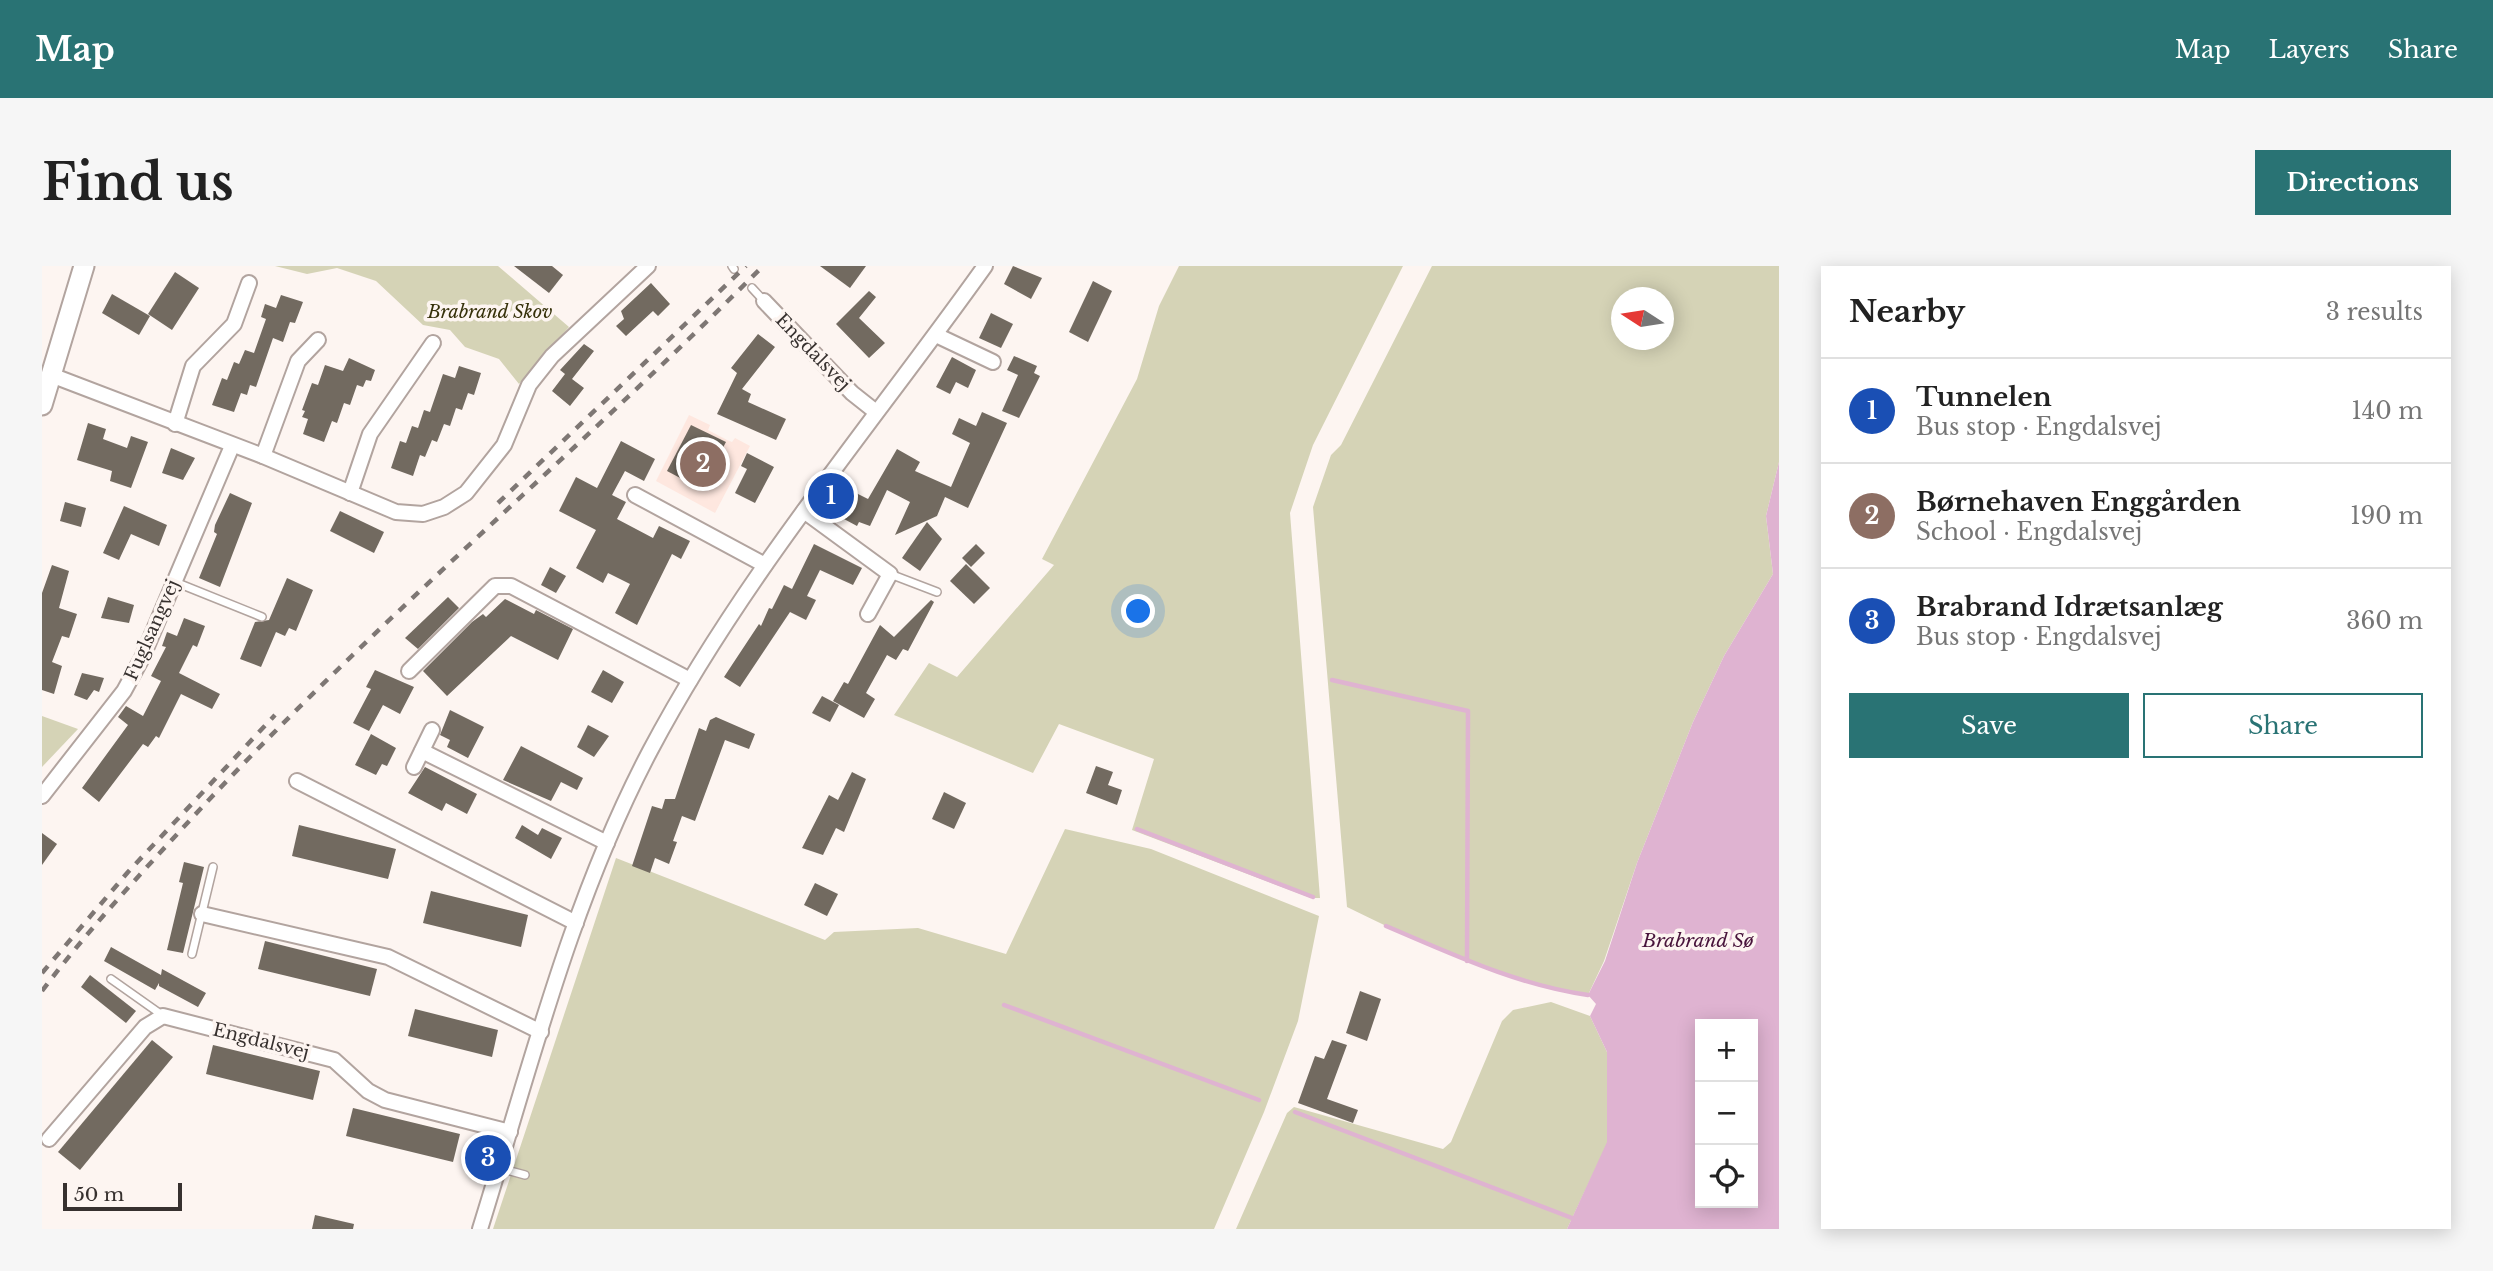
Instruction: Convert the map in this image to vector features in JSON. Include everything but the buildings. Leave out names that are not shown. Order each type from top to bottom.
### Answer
[{"type":"main road","points":[[42,405],[84,266]]},
{"type":"street","points":[[51,375],[263,456],[396,512],[423,514],[444,507],[467,493],[504,446],[529,385],[552,356],[648,266]]},
{"type":"street","points":[[480,1229],[576,923],[607,843],[650,751],[690,680],[765,565],[985,266]]},
{"type":"street","points":[[175,424],[193,366],[234,324],[249,283]]},
{"type":"street","name":"Engdalsvej","points":[[764,301],[852,393],[876,412]]},
{"type":"street","points":[[936,335],[993,362]]},
{"type":"street","points":[[263,456],[298,361],[318,340]]},
{"type":"street","points":[[350,493],[370,434],[433,343]]},
{"type":"street","name":"Fuglsangvej","points":[[42,796],[124,691],[142,658],[232,446]]},
{"type":"street","points":[[635,495],[765,565]]},
{"type":"street","points":[[804,512],[890,574],[868,614]]},
{"type":"street","points":[[410,671],[495,586],[511,586],[690,680]]},
{"type":"street","points":[[414,767],[432,730]]},
{"type":"street","points":[[422,751],[607,843]]},
{"type":"street","points":[[297,781],[576,923]]},
{"type":"street","points":[[202,914],[388,957],[541,1032]]},
{"type":"street","points":[[49,1139],[145,1027],[163,1016]]},
{"type":"street","name":"Engdalsvej","points":[[163,1016],[334,1060],[368,1091],[385,1100],[510,1132]]},
{"type":"lane","name":"Engdalsvej","points":[[752,288],[764,301]]},
{"type":"lane","points":[[890,574],[937,592]]},
{"type":"lane","points":[[174,581],[262,617]]},
{"type":"lane","points":[[192,954],[213,867]]},
{"type":"lane","points":[[111,979],[163,1016]]},
{"type":"lane","points":[[499,1168],[525,1175]]},
{"type":"shaded area","points":[[689,415],[710,425],[708,430],[727,440],[732,442],[735,438],[750,446],[715,513],[656,481]]},
{"type":"green space","name":"Brabrand Skov","points":[[275,266],[498,266],[569,327],[519,384],[499,359],[465,347],[450,330],[423,325],[376,281],[337,268],[307,274]]},
{"type":"green space","points":[[1179,266],[1403,266],[1313,445],[1290,513],[1320,898],[1311,898],[1132,830],[1154,759],[1059,724],[1033,773],[894,715],[929,663],[957,677],[1054,565],[1042,559],[1137,379],[1159,306]]},
{"type":"green space","points":[[1432,266],[1779,266],[1779,462],[1766,516],[1773,574],[1724,656],[1693,722],[1637,863],[1604,961],[1588,995],[1495,972],[1405,935],[1347,907],[1313,507],[1331,455],[1341,445]]},
{"type":"green space","points":[[42,716],[78,729],[42,767]]},
{"type":"green space","points":[[1065,829],[1151,849],[1319,916],[1298,1021],[1264,1112],[1214,1229],[493,1229],[616,858],[825,940],[834,932],[918,928],[1006,954]]},
{"type":"green space","points":[[1551,1002],[1590,1016],[1607,1052],[1608,1142],[1567,1229],[1236,1229],[1287,1113],[1294,1107],[1443,1149],[1451,1142],[1502,1021],[1513,1010]]},
{"type":"water","name":"Brabrand Sø","points":[[1779,462],[1779,1229],[1567,1229],[1607,1142],[1607,1052],[1590,1016],[1596,1004],[1588,995],[1605,961],[1637,863],[1693,722],[1724,656],[1773,574],[1766,516]]},
{"type":"waterway","points":[[1332,680],[1468,711],[1467,961]]},
{"type":"waterway","points":[[1137,829],[1313,897]]},
{"type":"waterway","points":[[1386,926],[1510,976],[1588,995]]},
{"type":"waterway","points":[[1004,1005],[1259,1100]]},
{"type":"waterway","points":[[1295,1112],[1572,1218]]},
{"type":"railway","points":[[498,503],[746,266]]},
{"type":"railway","points":[[42,991],[127,889],[321,685],[763,266]]},
{"type":"railway","points":[[42,973],[128,872],[275,715]]},
{"type":"place","name":"Børnehaven Enggården","points":[[703,464]]},
{"type":"place","name":"Tunnelen","points":[[831,496]]},
{"type":"place","name":"Brabrand Idrætsanlæg","points":[[488,1158]]}]
